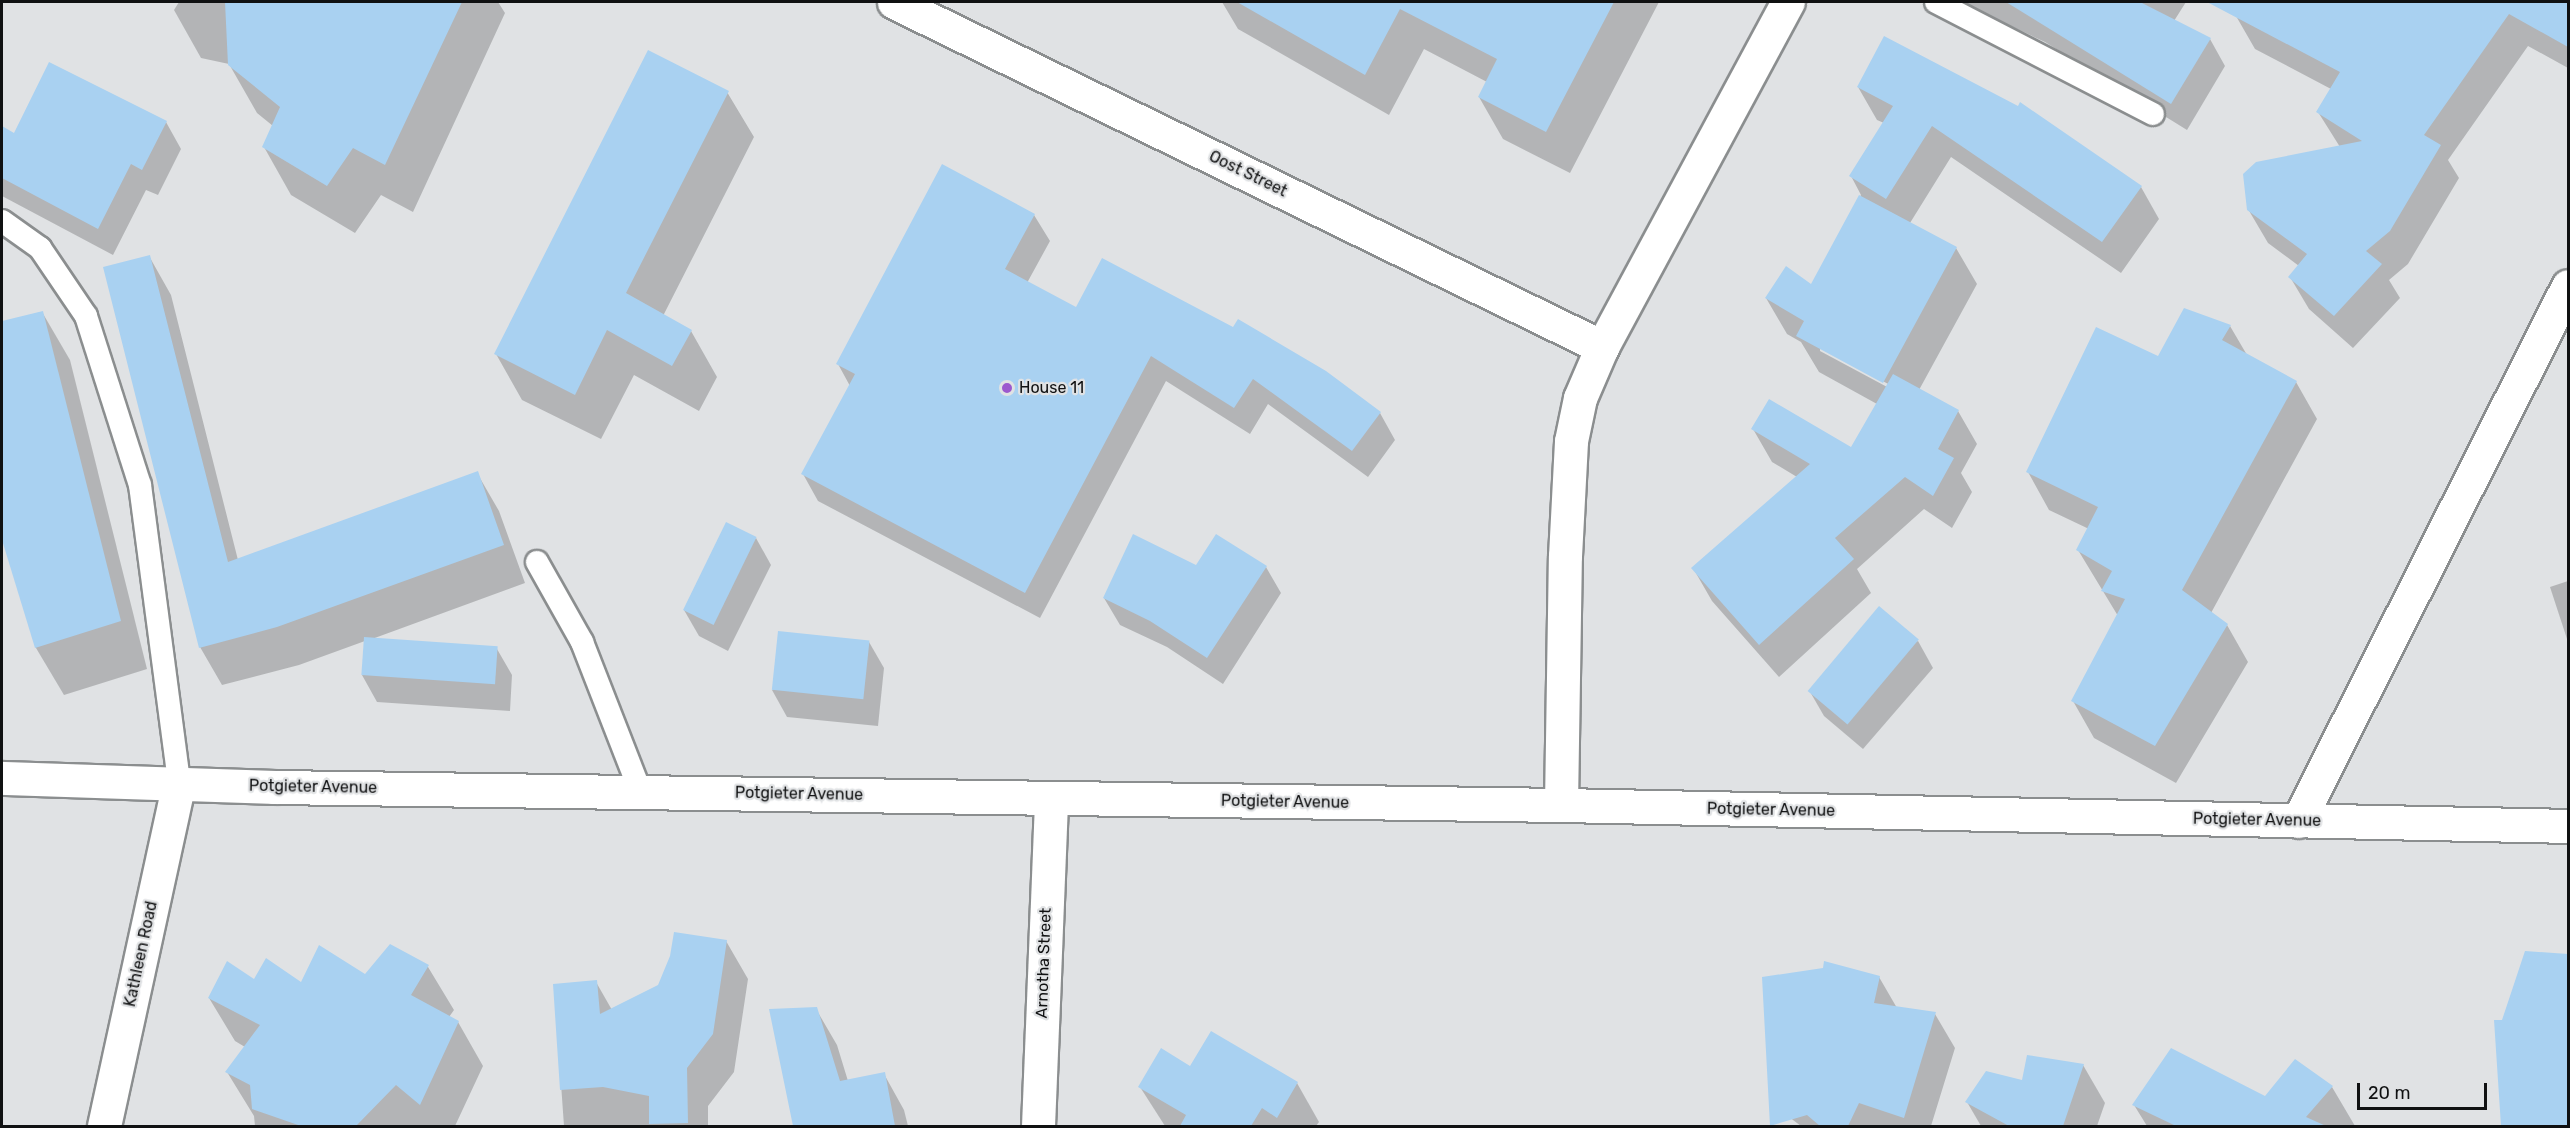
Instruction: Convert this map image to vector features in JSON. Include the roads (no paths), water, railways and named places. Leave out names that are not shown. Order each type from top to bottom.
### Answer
[{"type":"street","name":"Oost Street","points":[[894,2],[1602,347]]},
{"type":"street","points":[[1562,805],[1571,441],[1580,398],[1602,347],[1788,2]]},
{"type":"street","points":[[2298,821],[2568,286]]},
{"type":"street","name":"Potgieter Avenue","points":[[2,778],[179,782],[274,788],[1562,805],[2568,826]]},
{"type":"street","name":"Kathleen Road","points":[[104,1126],[179,782]]},
{"type":"street","name":"Arnotha Street","points":[[1038,1126],[1051,799]]},
{"type":"lane","points":[[1936,2],[2153,114]]},
{"type":"lane","points":[[2,220],[40,248],[86,316],[140,485],[179,782]]},
{"type":"lane","points":[[537,562],[582,642],[640,792]]},
{"type":"place","name":"House 11","points":[[1007,388]]}]
